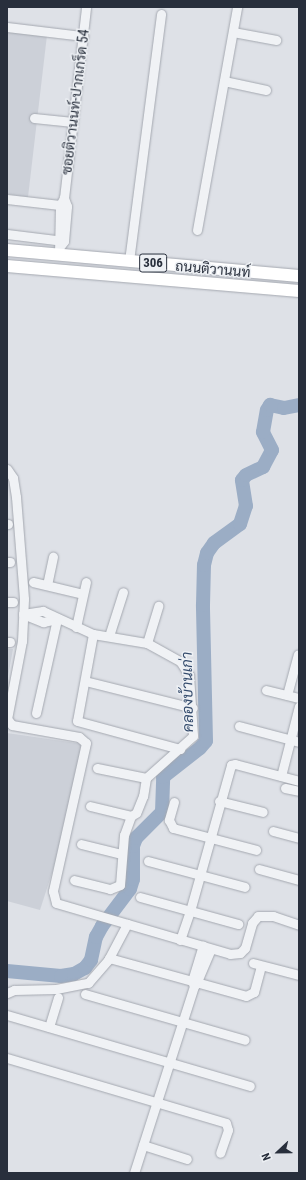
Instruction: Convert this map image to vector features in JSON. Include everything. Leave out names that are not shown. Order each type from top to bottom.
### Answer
[{"type":"main road","name":"ถนนติวานนท์","points":[[7,250],[60,246],[128,261],[299,276]]},
{"type":"main road","points":[[169,279],[171,265]]},
{"type":"main road","name":"ถนนติวานนท์","points":[[7,266],[299,291]]},
{"type":"street","name":"ซอยติวานนท์-ปากเกร็ด 54","points":[[60,246],[62,201],[73,122],[86,7]]},
{"type":"street","points":[[197,230],[237,7]]},
{"type":"street","points":[[128,261],[161,14]]},
{"type":"street","points":[[7,27],[82,36]]},
{"type":"street","points":[[233,32],[276,40]]},
{"type":"street","points":[[224,81],[266,90]]},
{"type":"street","points":[[34,118],[73,122]]},
{"type":"street","points":[[7,199],[62,201]]},
{"type":"street","points":[[7,234],[60,246]]},
{"type":"street","points":[[7,469],[14,478],[23,614],[22,641],[8,720],[12,725],[79,737],[86,743],[52,896],[56,903],[230,954],[240,953],[246,948],[252,923],[258,916],[273,916],[299,925]]},
{"type":"street","points":[[47,585],[53,557]]},
{"type":"street","points":[[33,582],[83,594]]},
{"type":"street","points":[[76,626],[86,582]]},
{"type":"street","points":[[109,636],[123,592]]},
{"type":"street","points":[[147,643],[158,606]]},
{"type":"street","points":[[23,614],[43,622],[57,619],[93,634],[147,643],[180,661],[186,667],[193,708],[193,736],[146,778],[143,796],[136,813],[131,816],[121,854],[120,885],[114,889],[74,880]]},
{"type":"street","points":[[36,713],[57,619]]},
{"type":"street","points":[[93,634],[85,682],[77,717],[81,724],[180,749]]},
{"type":"street","points":[[287,695],[298,654]]},
{"type":"street","points":[[85,682],[193,708]]},
{"type":"street","points":[[266,690],[299,698]]},
{"type":"street","points":[[281,776],[295,741],[299,706]]},
{"type":"street","points":[[239,726],[295,741]]},
{"type":"street","points":[[180,940],[190,911],[219,801],[231,765],[235,764],[299,781]]},
{"type":"street","points":[[97,768],[146,778]]},
{"type":"street","points":[[284,788],[299,792]]},
{"type":"street","points":[[219,801],[263,812]]},
{"type":"street","points":[[174,802],[170,825],[210,838],[256,850]]},
{"type":"street","points":[[90,806],[131,816]]},
{"type":"street","points":[[273,831],[299,838]]},
{"type":"street","points":[[81,844],[121,854]]},
{"type":"street","points":[[148,861],[246,887]]},
{"type":"street","points":[[259,869],[299,880]]},
{"type":"street","points":[[140,898],[238,924]]},
{"type":"street","points":[[7,993],[14,990],[56,989],[88,983],[110,958],[125,923]]},
{"type":"street","points":[[134,1173],[181,1022],[207,947]]},
{"type":"street","points":[[110,958],[195,983],[251,995],[257,964],[299,975]]},
{"type":"street","points":[[85,994],[245,1040]]},
{"type":"street","points":[[50,1028],[58,996]]},
{"type":"street","points":[[7,1015],[250,1086]]},
{"type":"street","points":[[7,1058],[156,1104],[226,1123],[228,1130],[220,1153]]},
{"type":"street","points":[[143,1145],[187,1159]]},
{"type":"shaded area","points":[[7,31],[47,35],[28,197],[7,194]]},
{"type":"shaded area","points":[[7,649],[13,649],[7,682]]},
{"type":"shaded area","points":[[7,733],[83,744],[59,851],[40,910],[7,901]]},
{"type":"waterway","name":"คลองบ้านเก่า","points":[[7,971],[61,976],[74,974],[85,968],[91,960],[96,937],[102,926],[130,889],[133,879],[133,846],[136,838],[162,812],[163,777],[200,748],[206,741],[203,605],[204,565],[207,553],[214,543],[240,524],[246,506],[242,480],[246,475],[263,467],[272,450],[263,432],[267,410],[270,405],[284,408],[299,405]]}]
